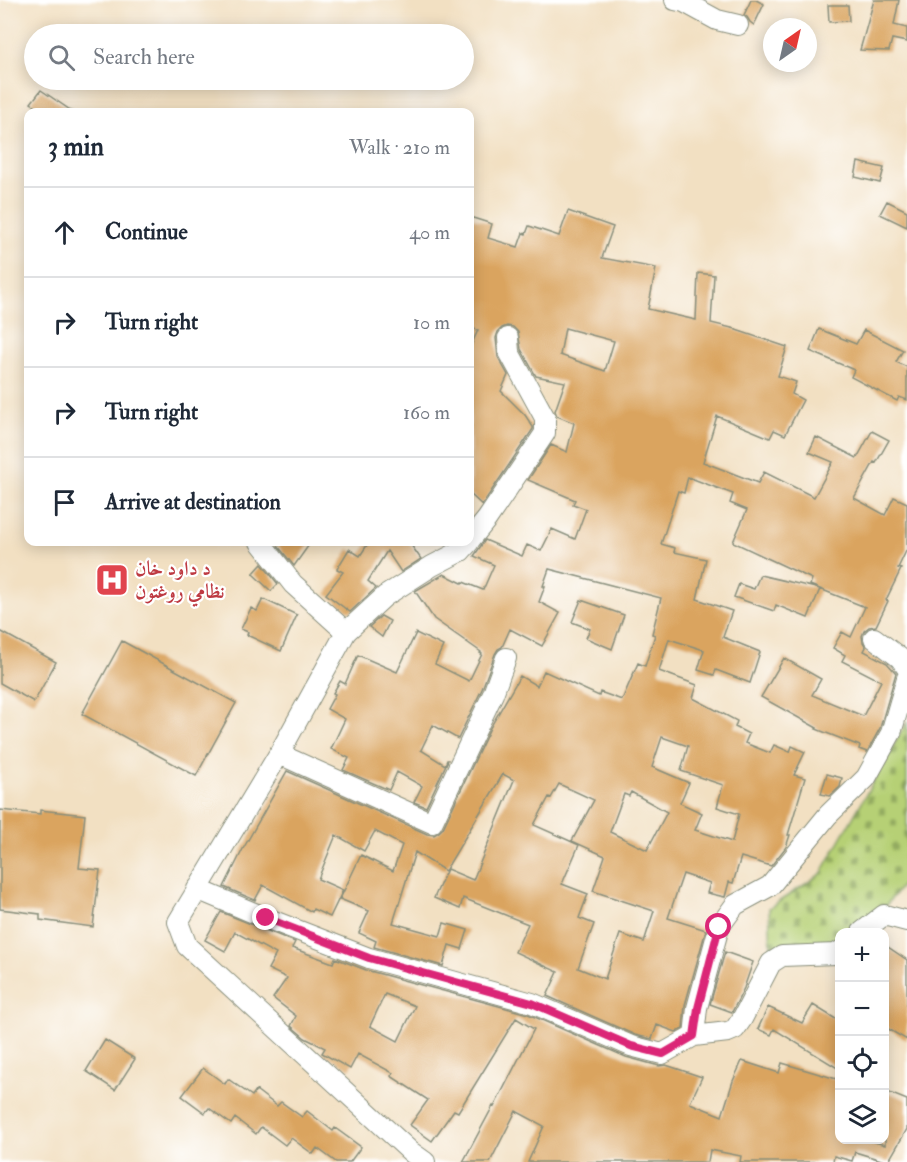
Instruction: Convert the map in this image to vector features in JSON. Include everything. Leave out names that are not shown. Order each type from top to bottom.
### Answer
[{"type":"street","points":[[675,0],[684,2],[717,20],[738,25]]},
{"type":"street","points":[[474,535],[544,433],[545,418],[509,352],[508,338]]},
{"type":"street","points":[[263,546],[293,584],[346,632]]},
{"type":"street","points":[[425,1162],[411,1152],[186,946],[178,922],[279,754],[346,632],[385,596],[465,546]]},
{"type":"street","points":[[874,638],[900,658],[907,669]]},
{"type":"street","points":[[279,754],[432,823],[493,694],[506,658]]},
{"type":"street","points":[[694,1036],[698,1008],[719,927],[735,905],[770,886],[828,815],[867,778],[891,733],[907,678]]},
{"type":"street","points":[[197,889],[369,958],[532,1003],[631,1046],[663,1054],[694,1036],[735,1029],[771,963],[782,957],[835,954]]},
{"type":"street","points":[[868,928],[884,915],[907,921]]},
{"type":"green space","points":[[907,722],[907,879],[884,908],[852,928],[835,928],[835,939],[826,945],[771,947],[769,908],[821,874]]},
{"type":"building","points":[[751,0],[764,4],[754,25],[744,15]]},
{"type":"building","points":[[874,0],[899,0],[894,25],[907,28],[907,42],[892,39],[889,51],[860,50]]},
{"type":"building","points":[[828,5],[848,5],[849,21],[829,22]]},
{"type":"building","points":[[41,90],[67,108],[38,108],[31,103]]},
{"type":"building","points":[[858,162],[884,168],[880,183],[855,177]]},
{"type":"building","points":[[887,201],[907,211],[907,227],[880,214]]},
{"type":"building","points":[[568,211],[613,227],[602,258],[656,268],[648,309],[696,320],[698,273],[714,275],[711,323],[736,329],[787,347],[778,376],[796,382],[792,394],[803,400],[785,435],[774,430],[770,438],[717,416],[703,462],[758,483],[764,472],[814,497],[833,462],[809,452],[816,437],[857,458],[872,431],[889,440],[854,498],[885,515],[894,497],[907,503],[907,549],[898,568],[901,569],[876,626],[869,627],[862,636],[866,647],[864,651],[887,663],[896,673],[880,728],[867,752],[859,749],[860,746],[816,729],[761,697],[784,658],[821,679],[812,695],[863,716],[881,681],[842,661],[845,655],[833,648],[842,632],[851,637],[865,607],[810,585],[812,579],[733,542],[747,510],[730,503],[733,494],[688,477],[684,493],[678,491],[661,544],[675,548],[674,552],[706,559],[697,599],[732,611],[723,637],[760,652],[750,683],[716,670],[714,675],[698,670],[704,650],[669,639],[659,671],[697,685],[693,698],[737,721],[735,727],[749,734],[745,743],[770,753],[774,745],[790,752],[792,746],[805,752],[794,775],[805,778],[786,847],[771,866],[741,857],[733,883],[729,882],[725,897],[707,893],[710,883],[683,874],[668,918],[706,930],[685,1005],[683,1029],[676,1032],[657,1025],[652,1039],[635,1035],[547,996],[558,972],[515,952],[528,924],[463,898],[460,909],[434,898],[447,869],[473,880],[514,780],[503,774],[445,871],[415,852],[393,923],[440,936],[444,923],[468,930],[462,949],[449,945],[443,966],[374,947],[376,941],[359,933],[369,911],[340,899],[361,855],[393,871],[402,845],[375,831],[364,851],[336,835],[318,879],[343,890],[330,917],[313,909],[312,912],[263,885],[255,900],[224,887],[287,771],[427,834],[434,835],[443,828],[490,728],[520,676],[537,686],[544,671],[599,696],[600,692],[622,700],[638,663],[645,666],[655,635],[652,634],[661,598],[549,569],[539,602],[560,613],[542,646],[510,629],[502,647],[495,654],[482,689],[458,739],[433,725],[421,750],[445,765],[448,760],[426,807],[414,802],[422,786],[397,772],[389,790],[343,770],[349,758],[331,749],[345,719],[327,709],[340,681],[345,684],[358,655],[397,672],[416,633],[443,646],[435,664],[469,681],[481,652],[434,619],[415,591],[444,574],[483,590],[494,565],[474,556],[485,540],[522,556],[527,545],[541,551],[552,529],[575,539],[586,509],[573,504],[575,500],[528,480],[551,445],[567,452],[574,423],[557,416],[555,411],[565,382],[536,376],[521,349],[518,332],[513,327],[502,328],[496,338],[498,357],[508,375],[501,391],[525,415],[533,429],[482,505],[474,498],[474,339],[478,330],[474,329],[474,218],[492,224],[488,238],[518,247],[523,233],[526,234],[529,226],[559,236]],"holes":[[[565,328],[614,341],[605,371],[560,355]],[[662,737],[688,746],[681,771],[723,785],[717,807],[739,814],[732,842],[695,830],[702,813],[680,803],[689,783],[652,767]],[[559,784],[594,800],[572,841],[605,856],[593,891],[654,911],[644,942],[620,934],[605,979],[578,968],[594,924],[579,918],[588,894],[562,884],[579,845],[534,825]],[[631,792],[667,812],[647,850],[610,832],[624,794],[629,796]]]},
{"type":"building","points":[[819,329],[856,344],[864,330],[903,350],[896,362],[907,367],[907,400],[899,397],[897,401],[851,377],[854,370],[810,351]]},
{"type":"building","points":[[278,546],[308,546],[294,566]]},
{"type":"building","points":[[366,546],[412,546],[421,559],[401,572],[387,551],[368,581],[376,588],[350,612],[326,594],[343,572],[337,569],[349,549],[360,556]]},
{"type":"building","points":[[262,564],[278,584],[271,591],[253,574]]},
{"type":"building","points":[[760,575],[820,589],[808,618],[776,605],[774,611],[734,597],[739,584],[754,589]]},
{"type":"building","points":[[263,599],[297,615],[281,651],[247,635],[248,632],[241,629],[251,608],[257,611]]},
{"type":"building","points":[[581,600],[624,615],[612,649],[586,638],[590,629],[572,622]]},
{"type":"building","points":[[381,616],[390,621],[382,637],[369,627]]},
{"type":"building","points":[[0,631],[56,662],[34,702],[0,683]]},
{"type":"building","points":[[122,641],[236,703],[196,776],[82,714]]},
{"type":"building","points":[[827,774],[842,778],[840,787],[830,796],[821,794]]},
{"type":"building","points":[[0,810],[40,814],[40,810],[85,815],[79,868],[100,870],[93,927],[40,920],[40,914],[0,909]]},
{"type":"building","points":[[221,912],[295,942],[292,948],[333,963],[335,958],[366,970],[528,1014],[626,1057],[659,1066],[666,1065],[702,1077],[690,1103],[722,1116],[742,1061],[779,1073],[782,1063],[835,1079],[835,1144],[889,1144],[889,1093],[907,1100],[907,1129],[888,1162],[855,1152],[852,1161],[834,1156],[833,1162],[740,1162],[741,1156],[710,1150],[708,1162],[528,1162],[544,1126],[516,1111],[490,1162],[463,1162],[534,1029],[516,1018],[458,1112],[454,1110],[432,1141],[410,1125],[428,1100],[391,1076],[393,1073],[358,1054],[350,1069],[322,1053],[325,1048],[305,1038],[291,1026],[296,1016],[273,998],[287,978],[268,969],[276,954],[235,932],[225,951],[205,940]],"holes":[[[385,994],[415,1006],[398,1041],[370,1026]]]},
{"type":"building","points":[[889,948],[907,960],[907,1040],[889,1029]]},
{"type":"building","points":[[725,952],[753,962],[732,1012],[710,1004]]},
{"type":"building","points":[[813,1005],[835,1019],[835,1067],[774,1029],[771,1035],[758,1029],[768,1007],[802,1023]]},
{"type":"building","points":[[105,1040],[135,1059],[115,1090],[86,1071]]},
{"type":"building","points":[[203,1068],[225,1084],[228,1079],[252,1096],[256,1090],[277,1106],[281,1102],[302,1117],[307,1111],[333,1131],[335,1128],[361,1147],[350,1162],[336,1162],[317,1148],[313,1154],[291,1138],[285,1145],[261,1127],[256,1134],[235,1118],[231,1124],[209,1108],[205,1113],[182,1096]]},
{"type":"place","name":"د داود خان نظامي روغتون","points":[[112,580]]},
{"type":"route","points":[[266,918],[369,958],[532,1003],[631,1046],[663,1054],[694,1036],[698,1008],[719,927]]}]
